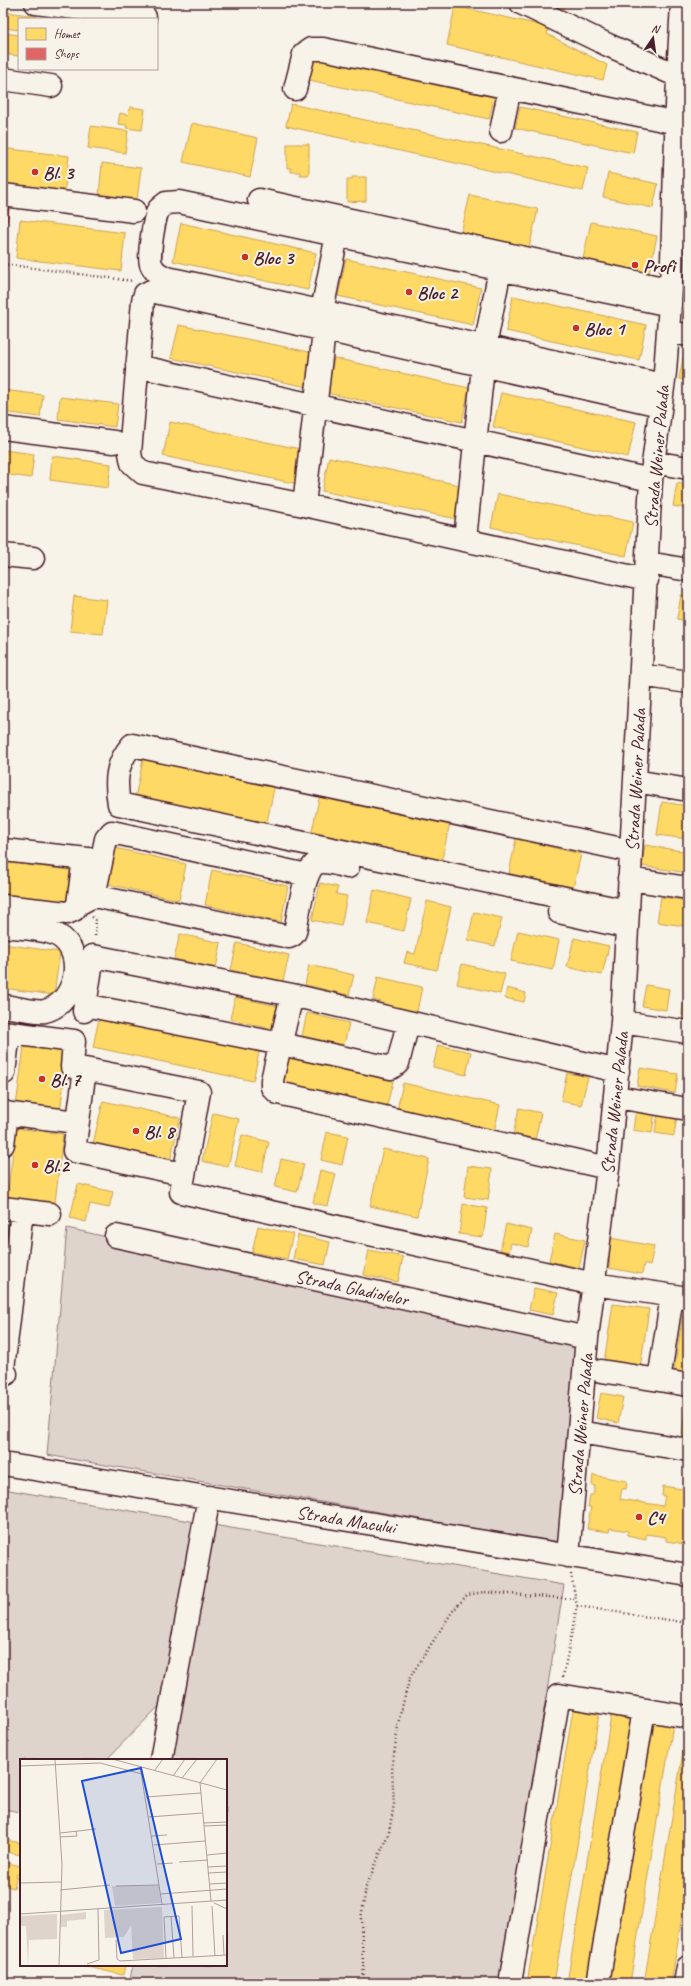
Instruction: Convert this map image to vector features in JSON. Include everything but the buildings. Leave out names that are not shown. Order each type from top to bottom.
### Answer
[{"type":"street","points":[[36,3],[145,17]]},
{"type":"street","points":[[521,3],[608,45],[678,76]]},
{"type":"street","name":"Strada Weiner Palada","points":[[568,1556],[587,1338],[616,1097],[622,1022],[652,471],[661,395],[678,334],[671,298],[678,76],[682,3]]},
{"type":"street","points":[[295,89],[304,54],[311,49],[323,49],[677,123]]},
{"type":"street","points":[[3,79],[50,86]]},
{"type":"street","points":[[501,131],[510,88]]},
{"type":"street","points":[[3,195],[134,211]]},
{"type":"street","points":[[259,200],[671,298]]},
{"type":"street","points":[[323,321],[167,278],[157,273],[150,264],[155,219],[159,210],[166,203],[179,202],[500,269],[671,298]]},
{"type":"street","points":[[304,505],[323,321],[337,235]]},
{"type":"street","points":[[465,539],[484,357],[500,269]]},
{"type":"street","points":[[661,395],[323,321],[151,291],[145,294],[142,301],[130,453],[132,463],[143,473],[465,539],[647,571],[688,570]]},
{"type":"street","points":[[137,366],[475,442],[652,471],[688,468]]},
{"type":"street","points":[[3,428],[114,442]]},
{"type":"street","points":[[3,555],[33,558]]},
{"type":"street","points":[[641,675],[688,682]]},
{"type":"street","points":[[3,906],[68,913],[86,900],[93,860],[112,832],[118,804],[116,791],[122,756],[132,745],[631,851]]},
{"type":"street","points":[[635,781],[688,790]]},
{"type":"street","points":[[118,804],[627,919]]},
{"type":"street","points":[[112,832],[307,875]]},
{"type":"street","points":[[3,850],[93,860]]},
{"type":"street","points":[[86,900],[289,937],[295,932],[307,875],[313,864],[320,862],[627,919]]},
{"type":"street","points":[[629,879],[688,888]]},
{"type":"street","points":[[3,926],[52,933],[62,940],[69,948],[74,960],[76,973],[73,986],[65,998],[54,1007],[44,1011],[3,1006]]},
{"type":"street","points":[[408,1023],[398,1063],[391,1068],[281,1044],[84,1008],[93,956],[292,995],[408,1023],[618,1070]]},
{"type":"street","points":[[292,995],[272,1080],[272,1087],[278,1093],[608,1168]]},
{"type":"street","points":[[622,1022],[688,1032]]},
{"type":"street","points":[[4,1073],[6,1033],[74,1041],[72,1067],[198,1092],[181,1192],[594,1284],[680,1297],[658,1380]]},
{"type":"street","points":[[85,1069],[74,1151],[184,1174]]},
{"type":"street","points":[[616,1097],[688,1109]]},
{"type":"street","points":[[3,1144],[5,1113],[78,1122]]},
{"type":"street","points":[[6,1374],[3,1372],[3,1369],[12,1209],[50,1214]]},
{"type":"street","name":"Strada Gladiolelor","points":[[116,1236],[587,1338]]},
{"type":"street","points":[[601,1371],[688,1385]]},
{"type":"street","points":[[579,1432],[688,1450]]},
{"type":"street","name":"Strada Macului","points":[[3,1464],[688,1575]]},
{"type":"street","points":[[161,1759],[209,1497]]},
{"type":"street","points":[[510,1983],[559,1695],[688,1717]]},
{"type":"street","points":[[598,1983],[644,1710]]},
{"type":"street","points":[[685,1983],[688,1967]]},
{"type":"path","points":[[3,264],[134,281]]},
{"type":"path","points":[[86,900],[96,920],[93,956]]},
{"type":"path","points":[[559,1695],[577,1606],[568,1556]]},
{"type":"path","points":[[364,1983],[361,1920],[366,1887],[390,1832],[394,1804],[392,1770],[399,1719],[410,1677],[452,1612],[468,1595],[484,1592],[576,1599]]},
{"type":"path","points":[[577,1606],[688,1623]]},
{"type":"shaded area","points":[[67,1228],[579,1343],[560,1543],[47,1455]]},
{"type":"shaded area","points":[[3,1489],[564,1585],[500,1983],[129,1983],[133,1966],[227,1966],[227,1759],[172,1759],[183,1703],[165,1700],[107,1759],[20,1759],[20,1812],[3,1809]]},
{"type":"place","name":"Bl. 3","points":[[35,172]]},
{"type":"place","name":"Bloc 3","points":[[245,257]]},
{"type":"place","name":"Profi","points":[[635,265]]},
{"type":"place","name":"Bloc 2","points":[[409,292]]},
{"type":"place","name":"Bloc 1","points":[[576,328]]},
{"type":"place","name":"Bl. 7","points":[[42,1079]]},
{"type":"place","name":"Bl. 8","points":[[136,1131]]},
{"type":"place","name":"Bl.2","points":[[35,1165]]},
{"type":"place","name":"C4","points":[[639,1517]]}]
